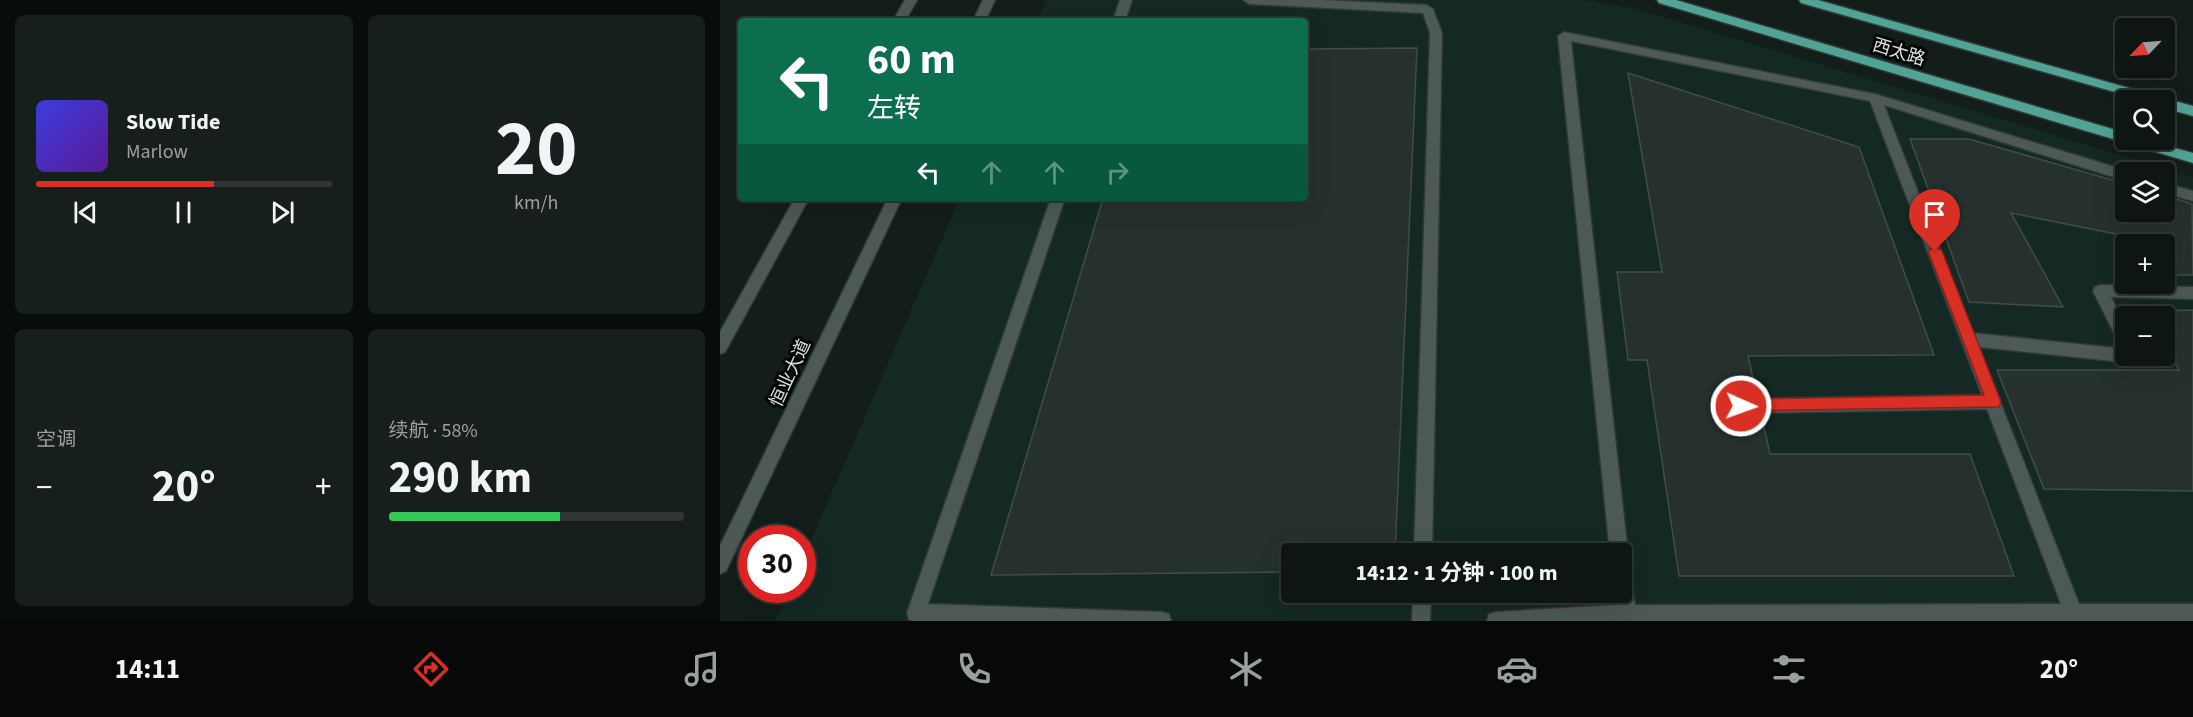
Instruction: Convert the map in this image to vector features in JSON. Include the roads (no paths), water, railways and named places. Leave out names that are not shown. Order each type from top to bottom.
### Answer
[{"type":"main road","name":"西太路","points":[[1663,0],[2115,135]]},
{"type":"main road","name":"西太路","points":[[1805,0],[2122,90]]},
{"type":"main road","points":[[2175,106],[2193,111]]},
{"type":"main road","points":[[2165,150],[2193,158]]},
{"type":"street","points":[[901,18],[910,0]]},
{"type":"street","points":[[980,18],[989,0]]},
{"type":"street","points":[[1120,18],[1126,0]]},
{"type":"street","points":[[1249,0],[1427,9],[1436,33],[1423,543]]},
{"type":"street","points":[[1618,543],[1564,36],[1875,98],[2115,173]]},
{"type":"street","points":[[1875,98],[1970,339],[2074,614]]},
{"type":"street","points":[[2175,191],[2193,196]]},
{"type":"street","points":[[720,347],[800,201]]},
{"type":"street","name":"恒业大道","points":[[720,565],[894,201]]},
{"type":"street","points":[[1057,201],[916,613],[954,617],[1162,621]]},
{"type":"street","points":[[2115,320],[2100,291],[2193,293]]},
{"type":"street","points":[[1970,339],[2115,354]]},
{"type":"street","points":[[1741,406],[1994,402]]},
{"type":"street","points":[[1421,621],[1422,603]]},
{"type":"street","points":[[1496,621],[1626,617],[1969,617],[2193,614]]}]
